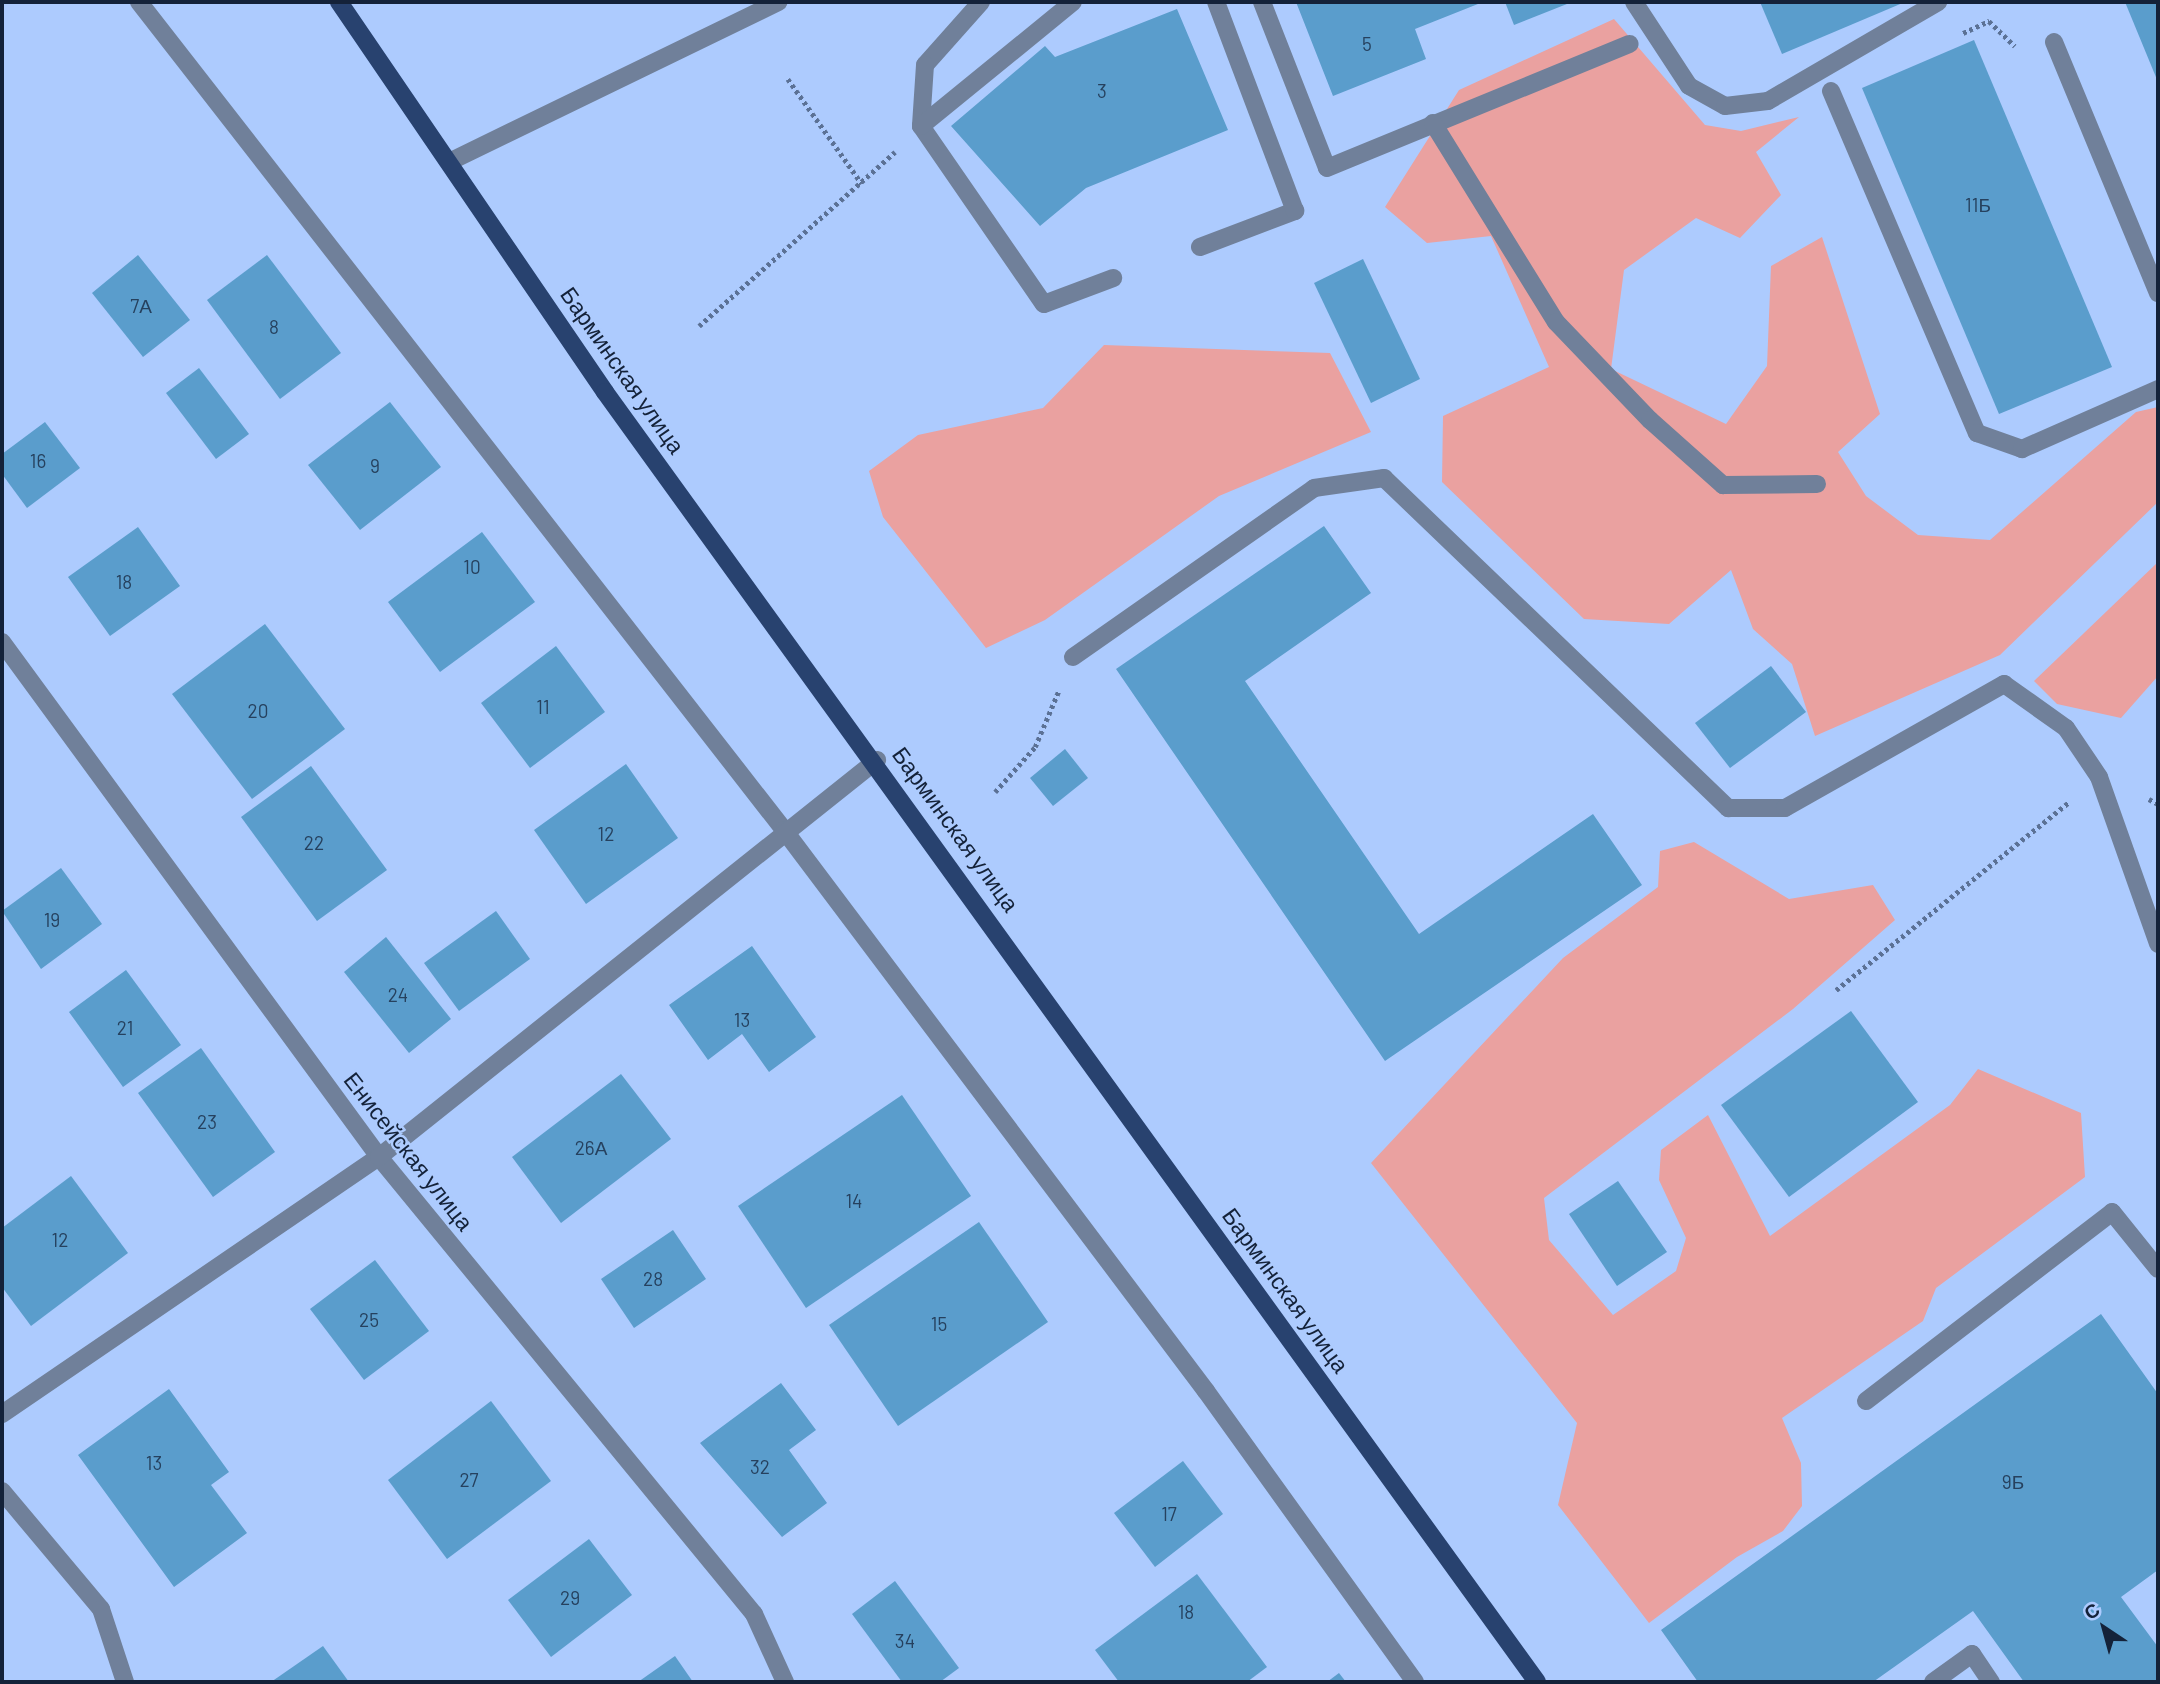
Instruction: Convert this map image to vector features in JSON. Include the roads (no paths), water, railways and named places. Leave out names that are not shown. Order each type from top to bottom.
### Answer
[{"type":"main road","name":"Барминская улица","points":[[339,2],[451,161],[605,392],[877,760],[1537,1682]]},
{"type":"street","points":[[139,2],[784,830],[1206,1391],[1415,1682]]},
{"type":"street","points":[[451,161],[778,2]]},
{"type":"street","points":[[981,2],[925,65],[921,126],[1044,304],[1113,278]]},
{"type":"street","points":[[921,126],[1073,2]]},
{"type":"street","points":[[1200,247],[1296,211],[1216,2]]},
{"type":"street","points":[[1262,2],[1327,168],[1630,44]]},
{"type":"street","points":[[1634,2],[1689,86],[1725,106],[1769,101],[1938,2]]},
{"type":"street","points":[[2054,42],[2158,293]]},
{"type":"street","points":[[1831,91],[1977,433],[2022,449],[2158,389]]},
{"type":"street","points":[[1433,123],[1556,322],[1650,420],[1723,485],[1817,484]]},
{"type":"street","points":[[1073,657],[1314,488],[1384,478],[1728,808],[1785,808],[2004,684],[2066,728],[2099,777],[2158,944]]},
{"type":"street","name":"Енисейская улица","points":[[2,642],[379,1157],[754,1615],[785,1682]]},
{"type":"street","points":[[2,1414],[379,1157],[784,830],[877,760]]},
{"type":"street","points":[[1866,1401],[2112,1212],[2158,1269]]},
{"type":"street","points":[[2,1491],[101,1609],[125,1682]]},
{"type":"street","points":[[1933,1682],[1972,1654],[1991,1682]]}]
